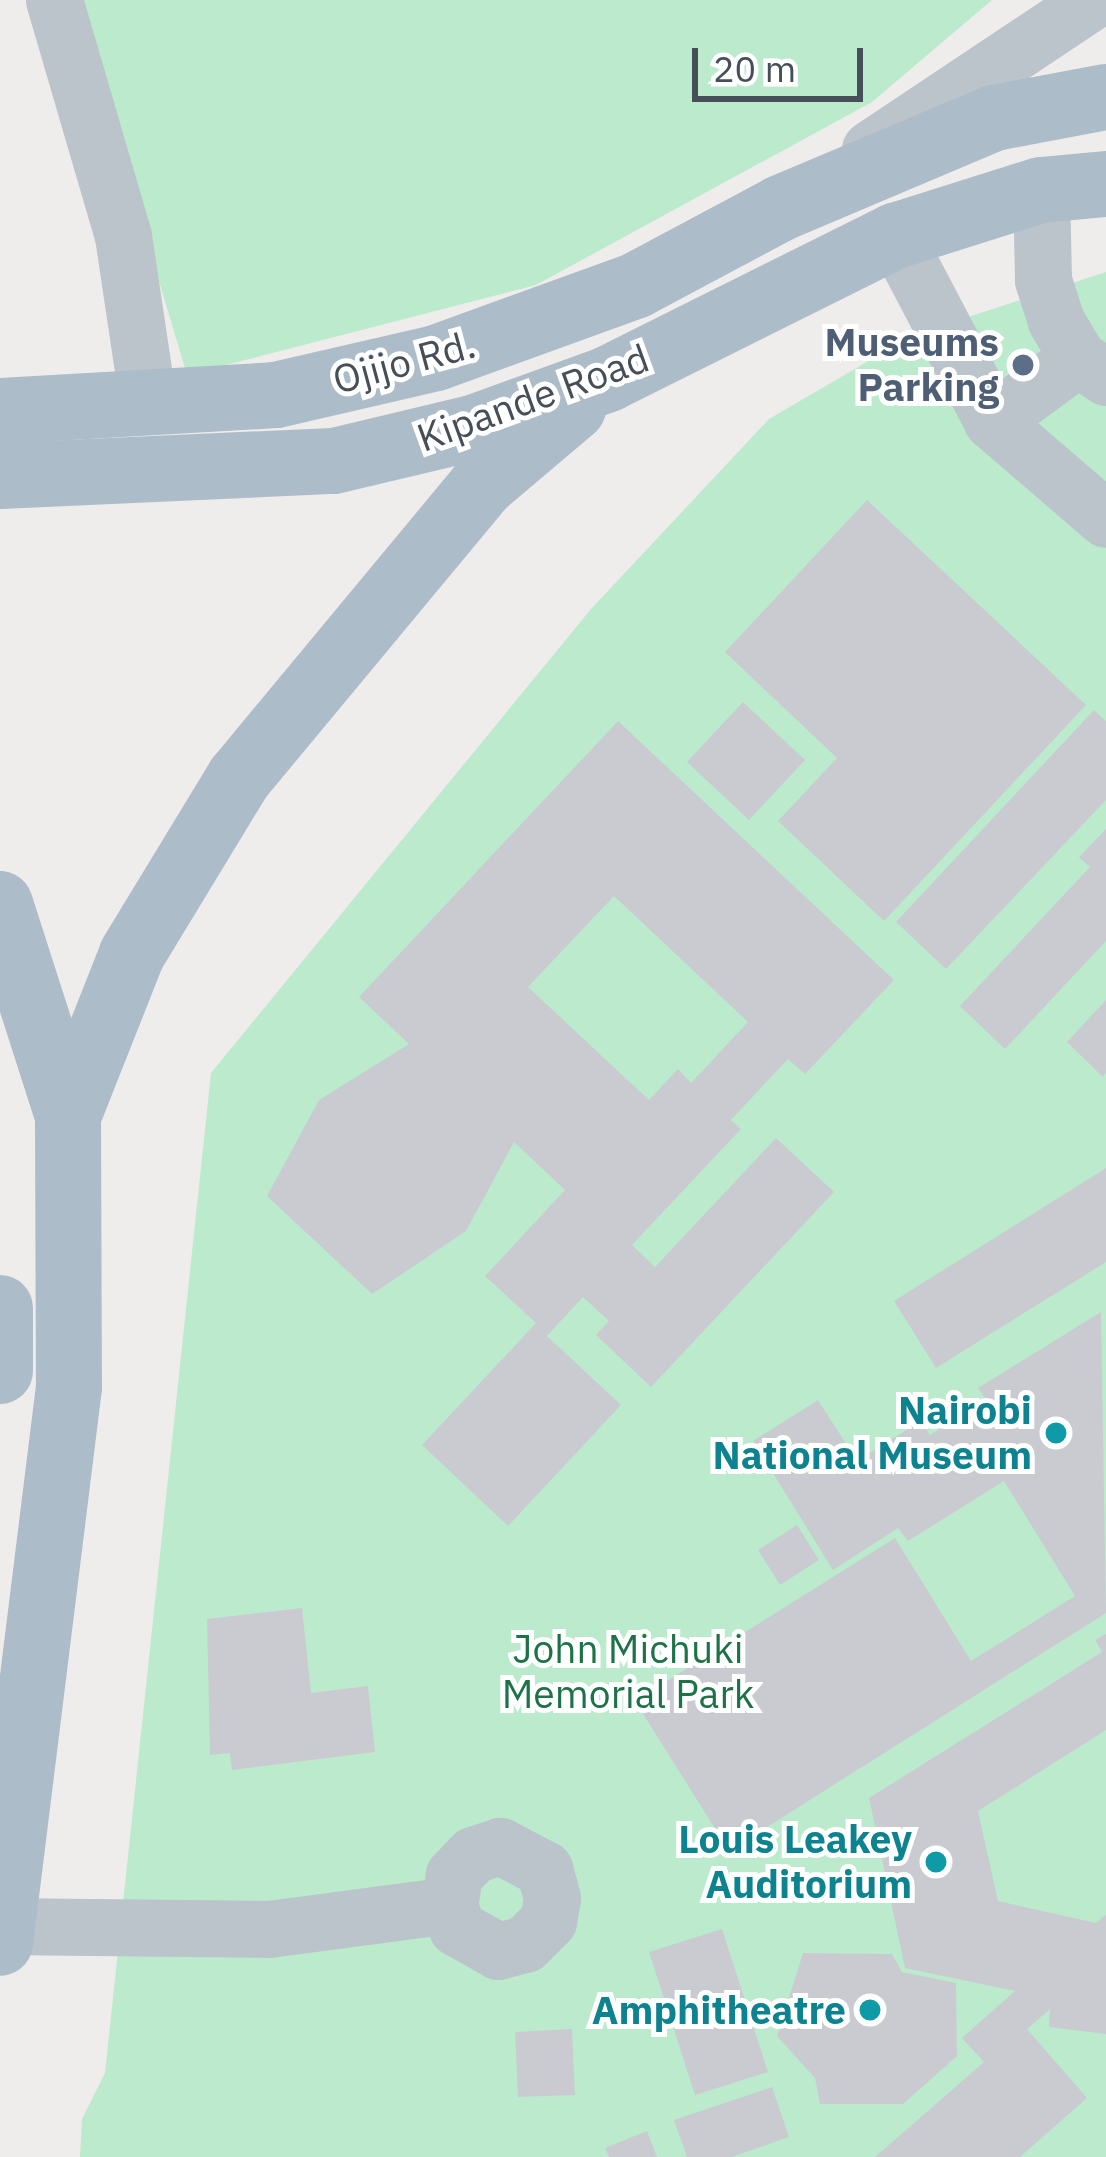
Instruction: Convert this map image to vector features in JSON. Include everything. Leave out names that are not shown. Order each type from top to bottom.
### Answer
[{"type":"main road","points":[[782,208],[994,118],[1106,97]]},
{"type":"main road","name":"Kipande Road","points":[[0,476],[334,461],[473,428],[608,379],[895,236],[1041,190],[1106,184]]},
{"type":"main road","name":"Ojijo Rd.","points":[[0,411],[275,395],[436,358],[635,286],[782,208]]},
{"type":"main road","points":[[68,1116],[133,954],[239,778],[482,486],[608,379]]},
{"type":"main road","points":[[0,904],[68,1116],[69,1387],[47,1594],[1,1932]]},
{"type":"main road","points":[[0,1740],[22,1626],[47,1594]]},
{"type":"street","points":[[54,0],[123,236],[148,404]]},
{"type":"street","points":[[782,208],[1094,0]]},
{"type":"street","points":[[992,421],[1092,367],[1043,280],[1041,190]]},
{"type":"street","points":[[895,236],[992,421],[1106,519]]},
{"type":"street","points":[[1,1932],[269,1929],[449,1905]]},
{"type":"green space","points":[[75,0],[992,0],[872,102],[536,285],[187,375]]},
{"type":"green space","name":"John Michuki Memorial Park","points":[[1106,272],[1106,2157],[80,2157],[82,2119],[105,2073],[211,1073],[591,609],[769,419],[913,335]]},
{"type":"building","points":[[867,500],[1086,705],[884,921],[778,821],[837,758],[725,652]]},
{"type":"building","points":[[743,702],[805,760],[749,820],[687,762]]},
{"type":"building","points":[[1094,710],[1106,721],[1106,800],[946,969],[896,922]]},
{"type":"building","points":[[618,721],[894,980],[805,1074],[788,1059],[731,1120],[741,1129],[632,1245],[655,1267],[776,1138],[834,1192],[651,1387],[596,1335],[609,1321],[583,1297],[547,1336],[621,1405],[508,1526],[422,1445],[536,1323],[485,1276],[565,1190],[514,1142],[466,1231],[372,1294],[267,1196],[319,1100],[409,1044],[359,997]],"holes":[[[614,896],[748,1022],[691,1083],[678,1069],[649,1100],[528,987]]]},
{"type":"building","points":[[1106,829],[1106,941],[1005,1049],[960,1006],[1090,867],[1079,857]]},
{"type":"building","points":[[1106,1000],[1106,1073],[1103,1077],[1067,1042]]},
{"type":"building","points":[[1106,1168],[1106,1262],[936,1368],[894,1301]]},
{"type":"building","points":[[1101,1312],[1106,1613],[729,1851],[635,1701],[895,1538],[971,1661],[1075,1596],[1004,1481],[908,1541],[898,1528],[833,1570],[753,1441],[818,1400],[857,1461],[921,1421],[930,1435],[986,1400],[978,1388]]},
{"type":"building","points":[[797,1525],[819,1560],[780,1585],[758,1550]]},
{"type":"building","points":[[302,1608],[311,1693],[368,1686],[375,1752],[232,1770],[230,1753],[210,1755],[207,1619]]},
{"type":"building","points":[[1106,1634],[1106,1730],[978,1811],[998,1901],[1096,1923],[1106,1915],[1106,2034],[1049,2027],[1050,2009],[1027,2029],[1087,2098],[1020,2157],[875,2157],[984,2062],[962,2038],[1015,1991],[905,1968],[869,1798],[1102,1652],[1095,1640]]},
{"type":"building","points":[[722,1929],[768,2072],[695,2095],[649,1952]]},
{"type":"building","name":"Amphitheatre","points":[[803,1953],[892,1954],[902,1972],[956,1983],[957,2056],[903,2104],[820,2104],[815,2078],[777,2036]]},
{"type":"building","points":[[572,2029],[575,2095],[518,2097],[515,2032]]},
{"type":"building","points":[[772,2087],[789,2137],[732,2157],[687,2157],[674,2120]]},
{"type":"building","points":[[647,2131],[657,2157],[609,2157],[605,2148]]},
{"type":"place","name":"Museums Parking","points":[[1023,365]]},
{"type":"place","name":"Nairobi National Museum","points":[[1056,1433]]},
{"type":"place","name":"Louis Leakey Auditorium","points":[[936,1862]]},
{"type":"place","name":"Amphitheatre","points":[[870,2010]]}]
